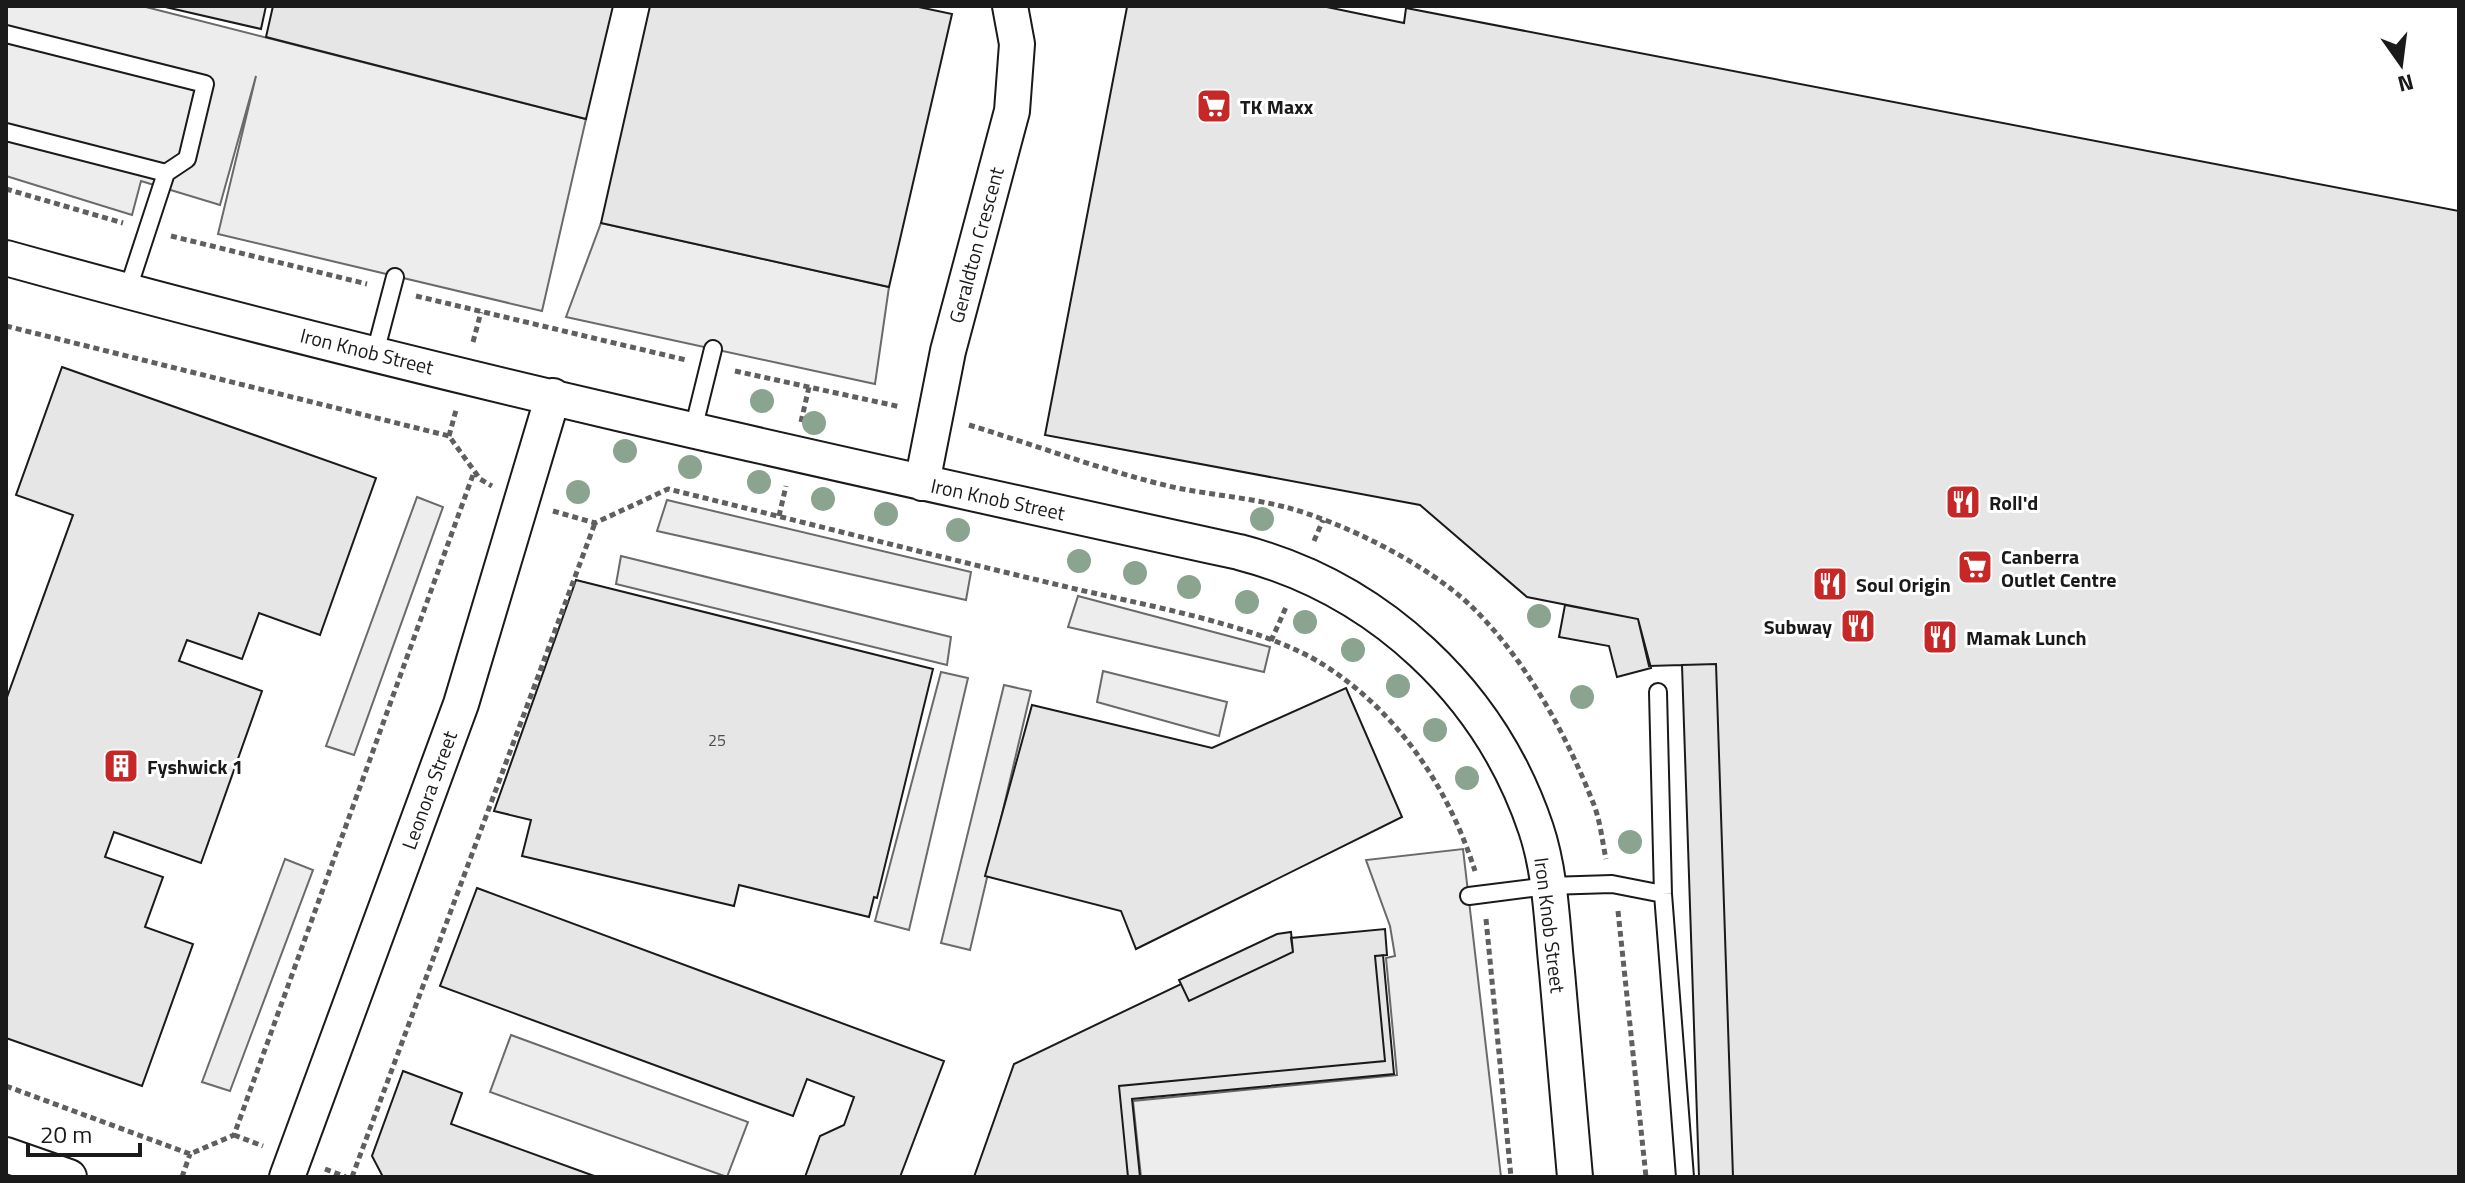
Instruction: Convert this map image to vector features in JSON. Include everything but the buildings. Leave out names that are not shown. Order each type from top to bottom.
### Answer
[{"type":"street","name":"Geraldton Crescent","points":[[922,483],[948,351],[1012,111],[1017,44],[1010,6]]},
{"type":"street","name":"Iron Knob Street","points":[[6,258],[127,292],[693,430],[1269,560],[1348,594],[1426,654],[1461,692],[1492,735],[1516,780],[1536,831],[1548,886],[1575,1177]]},
{"type":"street","name":"Leonora Street","points":[[287,1177],[461,704],[524,502],[553,396]]},
{"type":"street","points":[[6,1155],[69,1177]]},
{"type":"lane","points":[[6,34],[205,84],[187,159],[166,173],[127,292]]},
{"type":"lane","points":[[6,132],[166,173]]},
{"type":"lane","points":[[375,353],[395,277]]},
{"type":"lane","points":[[693,430],[713,349]]},
{"type":"lane","points":[[1658,692],[1663,894],[1685,1177]]},
{"type":"lane","points":[[1476,895],[1548,886],[1612,884],[1663,894]]},
{"type":"path","points":[[6,326],[449,436],[480,479],[524,502],[595,523],[668,489],[1176,613],[1280,643],[1323,664],[1364,697],[1421,755],[1457,820],[1476,895],[1511,1177]]},
{"type":"path","points":[[6,1086],[190,1154],[234,1135],[474,471]]},
{"type":"path","points":[[352,1177],[595,523]]},
{"type":"path","points":[[182,1177],[190,1154]]},
{"type":"shaded area","points":[[6,6],[142,6],[586,119],[542,311],[218,234],[256,76],[220,205],[141,181],[132,215],[6,176]]},
{"type":"shaded area","points":[[601,223],[889,287],[875,384],[566,317]]},
{"type":"shaded area","points":[[417,497],[443,507],[354,755],[326,746]]},
{"type":"shaded area","points":[[667,500],[971,572],[966,600],[657,531]]},
{"type":"shaded area","points":[[621,556],[951,637],[947,665],[616,584]]},
{"type":"shaded area","points":[[1078,596],[1270,647],[1264,672],[1068,627]]},
{"type":"shaded area","points":[[1103,671],[1227,702],[1219,736],[1097,702]]},
{"type":"shaded area","points":[[941,672],[968,678],[909,930],[875,921]]},
{"type":"shaded area","points":[[1004,685],[1031,691],[970,950],[941,943]]},
{"type":"shaded area","points":[[1463,849],[1501,1177],[1141,1177],[1133,1101],[1397,1075],[1386,958],[1395,956],[1390,926],[1366,860]]},
{"type":"shaded area","points":[[285,859],[313,870],[230,1091],[202,1082]]},
{"type":"shaded area","points":[[511,1035],[748,1122],[727,1177],[490,1092]]},
{"type":"place","name":"TK Maxx","points":[[1214,106]]},
{"type":"place","name":"Roll'd","points":[[1963,502]]},
{"type":"place","name":"Canberra Outlet Centre","points":[[1975,567]]},
{"type":"place","name":"Soul Origin","points":[[1830,584]]},
{"type":"place","name":"Subway","points":[[1858,626]]},
{"type":"place","name":"Mamak Lunch","points":[[1940,637]]},
{"type":"place","name":"Fyshwick 1","points":[[121,766]]}]
